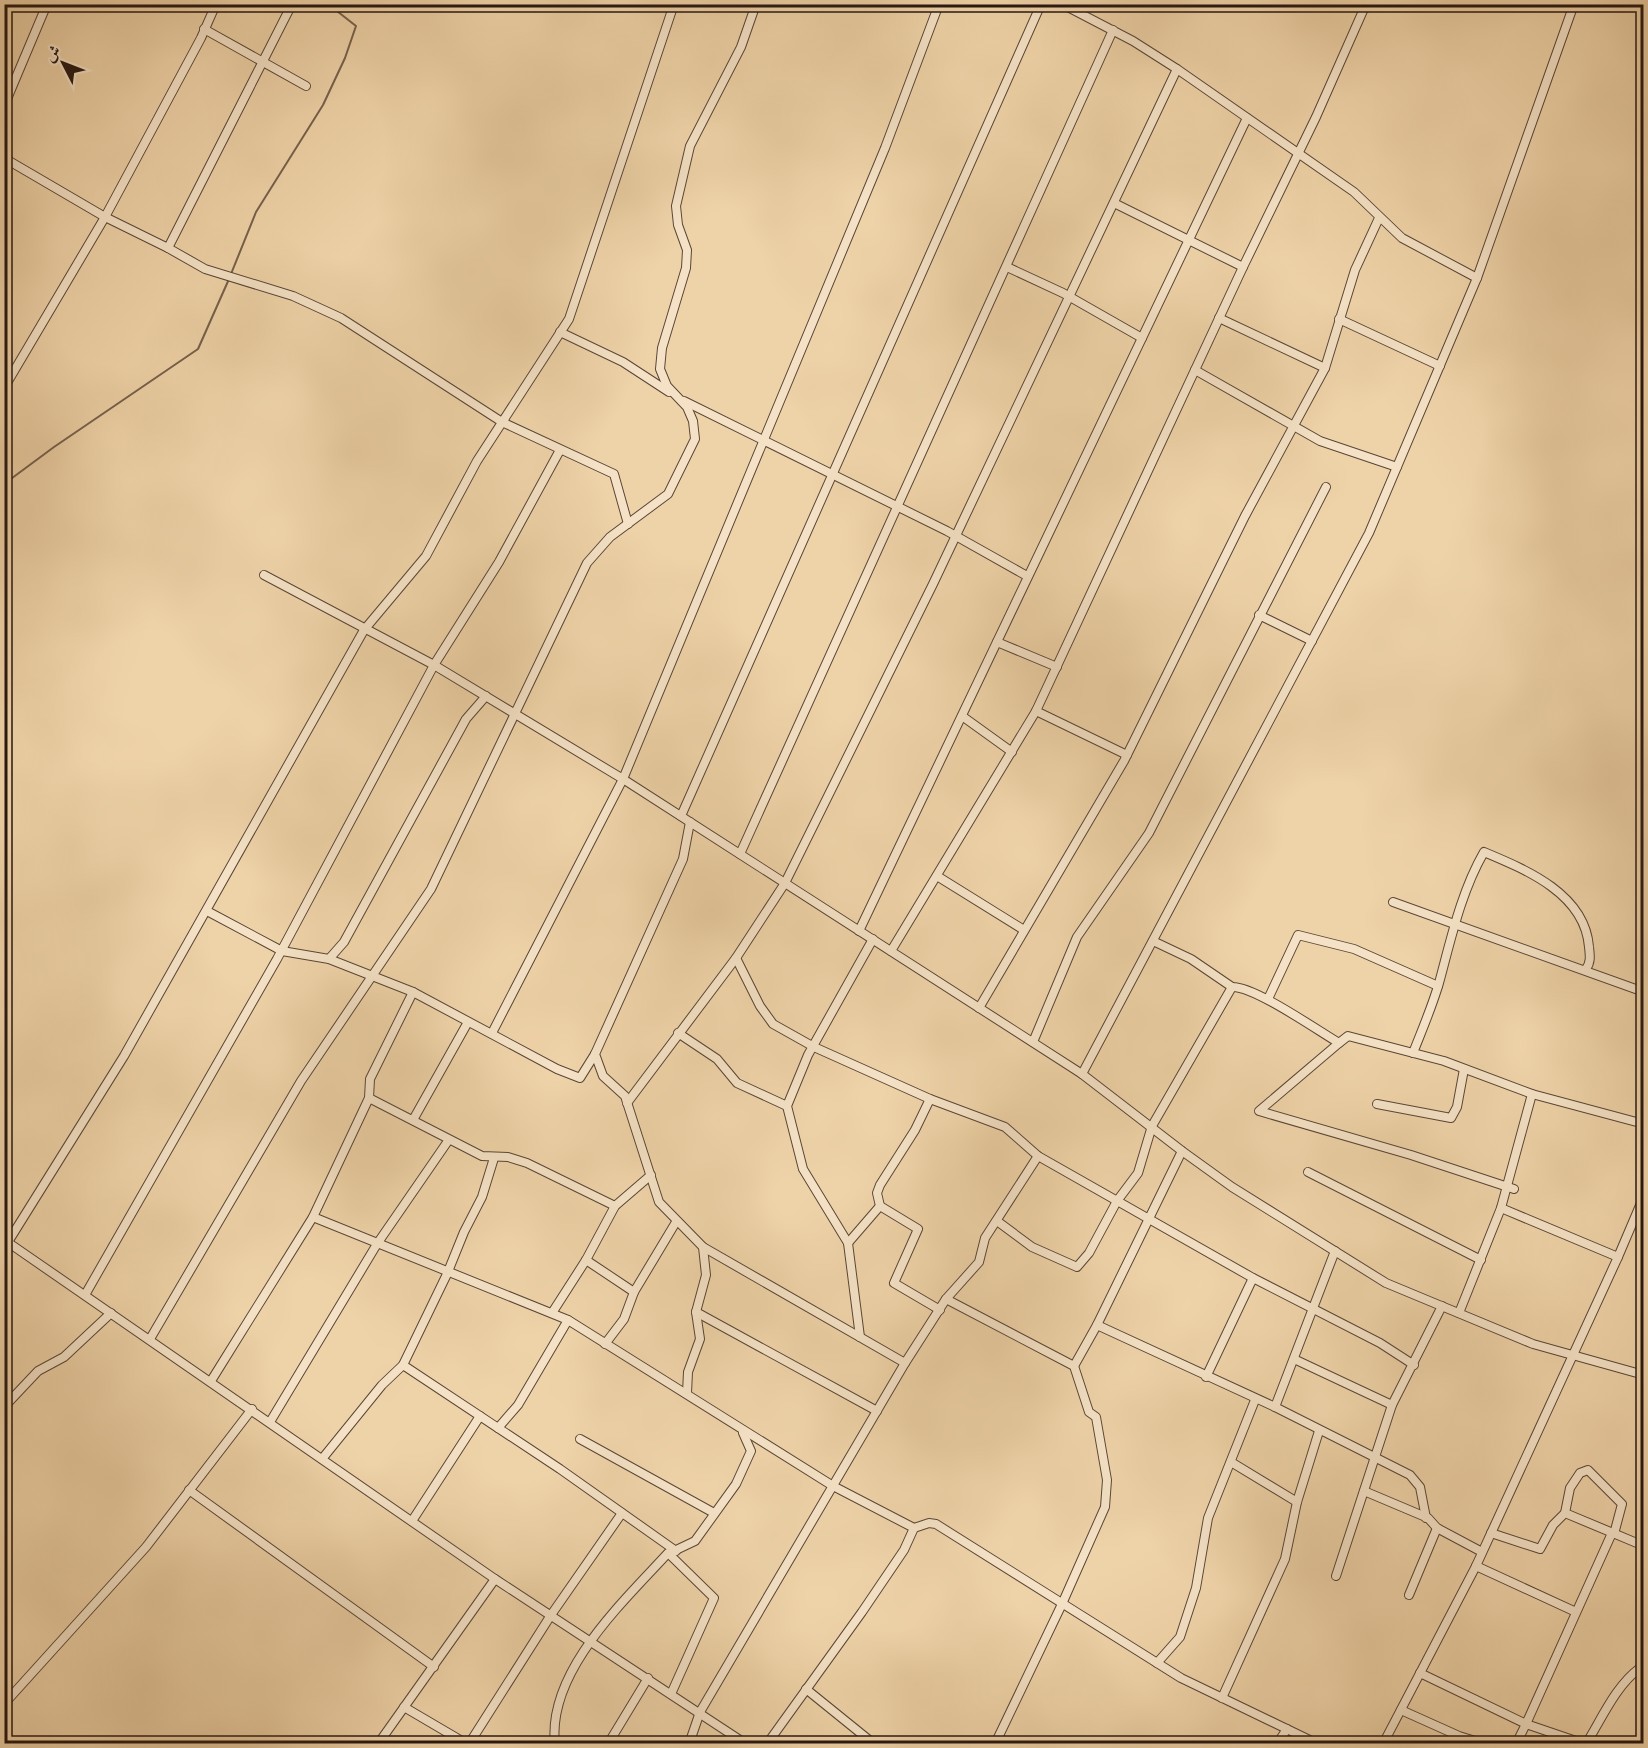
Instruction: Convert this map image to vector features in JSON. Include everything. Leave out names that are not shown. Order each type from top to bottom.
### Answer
[{"type":"street","points":[[4,106],[47,4]]},
{"type":"street","points":[[4,388],[105,217],[216,4]]},
{"type":"street","points":[[168,248],[292,4]]},
{"type":"street","points":[[674,4],[569,319],[502,422],[426,556],[364,630],[124,1056],[6,1241],[495,1578],[746,1743]]},
{"type":"street","points":[[150,1339],[301,1080],[431,889],[580,574],[602,544],[668,494],[695,439],[693,421],[683,400],[667,386],[660,362],[686,268],[687,250],[678,225],[676,206],[690,146],[741,47],[756,4]]},
{"type":"street","points":[[492,1033],[622,779],[885,148],[939,4]]},
{"type":"street","points":[[681,816],[1041,4]]},
{"type":"street","points":[[1062,4],[1113,30],[1177,69],[1360,196],[1379,218],[1402,238],[1477,278]]},
{"type":"street","points":[[891,951],[1036,711],[1366,4]]},
{"type":"street","points":[[1082,1074],[1369,533],[1477,278],[1574,4]]},
{"type":"street","points":[[204,29],[306,86]]},
{"type":"street","points":[[740,854],[1113,30]]},
{"type":"street","points":[[627,1103],[736,958],[786,883],[956,536],[1177,69]]},
{"type":"street","points":[[859,930],[1247,118]]},
{"type":"street","points":[[4,158],[105,217],[168,248],[205,270],[273,289],[341,318],[502,422],[614,474],[628,524]]},
{"type":"street","points":[[1114,203],[1243,267]]},
{"type":"street","points":[[980,1008],[1127,755],[1245,516],[1324,368],[1355,270],[1379,218]]},
{"type":"street","points":[[1007,267],[1069,297],[1142,338]]},
{"type":"street","points":[[1219,318],[1324,368]]},
{"type":"street","points":[[1339,319],[1440,366]]},
{"type":"street","points":[[560,332],[623,362],[683,400],[956,536],[1027,576]]},
{"type":"street","points":[[1195,370],[1320,441],[1397,467]]},
{"type":"street","points":[[86,1295],[282,951],[434,665],[499,562],[560,450]]},
{"type":"street","points":[[1033,1042],[1077,937],[1149,832],[1326,487]]},
{"type":"street","points":[[264,575],[364,630],[434,665],[681,816],[1082,1074],[1152,1126],[1182,1152],[1386,1283],[1533,1344],[1572,1357],[1644,1375]]},
{"type":"street","points":[[1259,615],[1312,641]]},
{"type":"street","points":[[997,642],[1057,667]]},
{"type":"street","points":[[329,959],[344,942],[466,719],[486,696]]},
{"type":"street","points":[[1036,711],[1127,755]]},
{"type":"street","points":[[962,716],[1012,752]]},
{"type":"street","points":[[207,911],[247,930],[282,951],[329,959],[413,992],[557,1069],[580,1078],[595,1054],[683,859],[690,822]]},
{"type":"street","points":[[1413,1053],[1438,986],[1454,924],[1476,866],[1484,852],[1530,872],[1575,906],[1588,938],[1590,964],[1586,969]]},
{"type":"street","points":[[937,876],[1024,930]]},
{"type":"street","points":[[1393,902],[1492,940],[1586,969],[1644,992]]},
{"type":"street","points":[[1268,999],[1298,935],[1354,949],[1438,986]]},
{"type":"street","points":[[860,1337],[848,1243],[803,1169],[787,1106],[808,1055],[873,939]]},
{"type":"street","points":[[1153,941],[1191,959],[1232,987],[1238,987],[1268,999],[1339,1043]]},
{"type":"street","points":[[736,958],[760,1006],[773,1024],[814,1047],[930,1099],[1005,1127],[1038,1156],[1253,1278],[1380,1343],[1414,1365]]},
{"type":"street","points":[[997,1221],[1032,1247],[1077,1266],[1089,1253],[1117,1201],[1138,1173],[1152,1126],[1232,987]]},
{"type":"street","points":[[211,1381],[313,1217],[369,1098],[370,1079],[413,992]]},
{"type":"street","points":[[413,1120],[468,1022]]},
{"type":"street","points":[[678,1033],[717,1059],[737,1083],[787,1106]]},
{"type":"street","points":[[1510,1188],[1412,1155],[1259,1111],[1348,1036],[1464,1069],[1532,1094],[1644,1124]]},
{"type":"street","points":[[595,1054],[603,1076],[625,1096],[659,1202],[676,1222],[702,1247],[905,1364]]},
{"type":"street","points":[[1377,1104],[1451,1119],[1457,1107],[1464,1069]]},
{"type":"street","points":[[1459,1313],[1510,1188],[1532,1094]]},
{"type":"street","points":[[369,1098],[448,1141],[482,1156],[508,1157],[527,1163],[615,1206]]},
{"type":"street","points":[[930,1099],[915,1130],[877,1193],[880,1206],[918,1229],[894,1283],[940,1310]]},
{"type":"street","points":[[270,1422],[377,1244],[448,1141]]},
{"type":"street","points":[[1074,1366],[1097,1325],[1182,1152]]},
{"type":"street","points":[[689,1743],[700,1712],[877,1411],[946,1299],[979,1262],[986,1238],[1038,1156]]},
{"type":"street","points":[[322,1459],[382,1385],[403,1365],[482,1197],[495,1158]]},
{"type":"street","points":[[1308,1172],[1481,1260]]},
{"type":"street","points":[[552,1313],[586,1260],[615,1206],[651,1175]]},
{"type":"street","points":[[1383,1743],[1476,1566],[1643,1200]]},
{"type":"street","points":[[848,1243],[880,1206]]},
{"type":"street","points":[[1501,1209],[1618,1257]]},
{"type":"street","points":[[313,1217],[568,1320],[833,1486],[914,1528],[929,1523],[936,1524],[1156,1663],[1222,1698],[1318,1743]]},
{"type":"street","points":[[604,1344],[624,1319],[634,1292],[676,1222]]},
{"type":"street","points":[[687,1393],[688,1372],[699,1340],[696,1312],[706,1275],[702,1247]]},
{"type":"street","points":[[1275,1407],[1335,1251]]},
{"type":"street","points":[[586,1260],[634,1292]]},
{"type":"street","points":[[1206,1377],[1253,1278]]},
{"type":"street","points":[[946,1299],[1074,1366],[1089,1412],[1096,1417],[1107,1480],[1105,1507],[1062,1604],[994,1743]]},
{"type":"street","points":[[1336,1576],[1392,1405],[1442,1306]]},
{"type":"street","points":[[696,1312],[877,1411]]},
{"type":"street","points":[[4,1407],[38,1371],[64,1357],[111,1313]]},
{"type":"street","points":[[498,1428],[518,1405],[568,1320]]},
{"type":"street","points":[[1097,1325],[1255,1400],[1275,1407],[1410,1475],[1420,1488],[1426,1518]]},
{"type":"street","points":[[1294,1359],[1392,1405]]},
{"type":"street","points":[[403,1365],[622,1513],[672,1552],[714,1598],[671,1694]]},
{"type":"street","points":[[1156,1663],[1179,1637],[1196,1588],[1208,1518],[1255,1400]]},
{"type":"street","points":[[4,1704],[146,1547],[252,1409]]},
{"type":"street","points":[[412,1521],[480,1416]]},
{"type":"street","points":[[555,1743],[552,1722],[567,1677],[591,1641],[672,1552],[695,1540],[736,1484],[751,1451],[742,1431]]},
{"type":"street","points":[[1222,1698],[1285,1559],[1297,1502],[1319,1431]]},
{"type":"street","points":[[580,1439],[714,1513]]},
{"type":"street","points":[[1231,1462],[1297,1502]]},
{"type":"street","points":[[1491,1533],[1540,1549],[1553,1525],[1565,1512],[1570,1488],[1580,1473],[1588,1470],[1622,1504],[1613,1533],[1516,1743]]},
{"type":"street","points":[[189,1490],[434,1667]]},
{"type":"street","points":[[1364,1491],[1426,1518],[1437,1528],[1482,1552]]},
{"type":"street","points":[[1565,1512],[1644,1546]]},
{"type":"street","points":[[404,1707],[468,1743],[551,1615],[622,1513]]},
{"type":"street","points":[[767,1743],[904,1550],[914,1528]]},
{"type":"street","points":[[1409,1595],[1437,1528]]},
{"type":"street","points":[[1476,1566],[1576,1612]]},
{"type":"street","points":[[378,1743],[495,1578]]},
{"type":"street","points":[[1420,1673],[1526,1724],[1586,1743],[1634,1671],[1644,1669]]},
{"type":"street","points":[[608,1743],[648,1678]]},
{"type":"street","points":[[806,1689],[874,1743]]},
{"type":"street","points":[[1401,1710],[1459,1736],[1485,1743]]},
{"type":"street","points":[[1277,1743],[1287,1729]]},
{"type":"waterway","points":[[231,274],[256,212],[323,105],[345,58],[356,26],[328,4]]},
{"type":"waterway","points":[[4,484],[54,447],[198,349],[229,279]]}]
